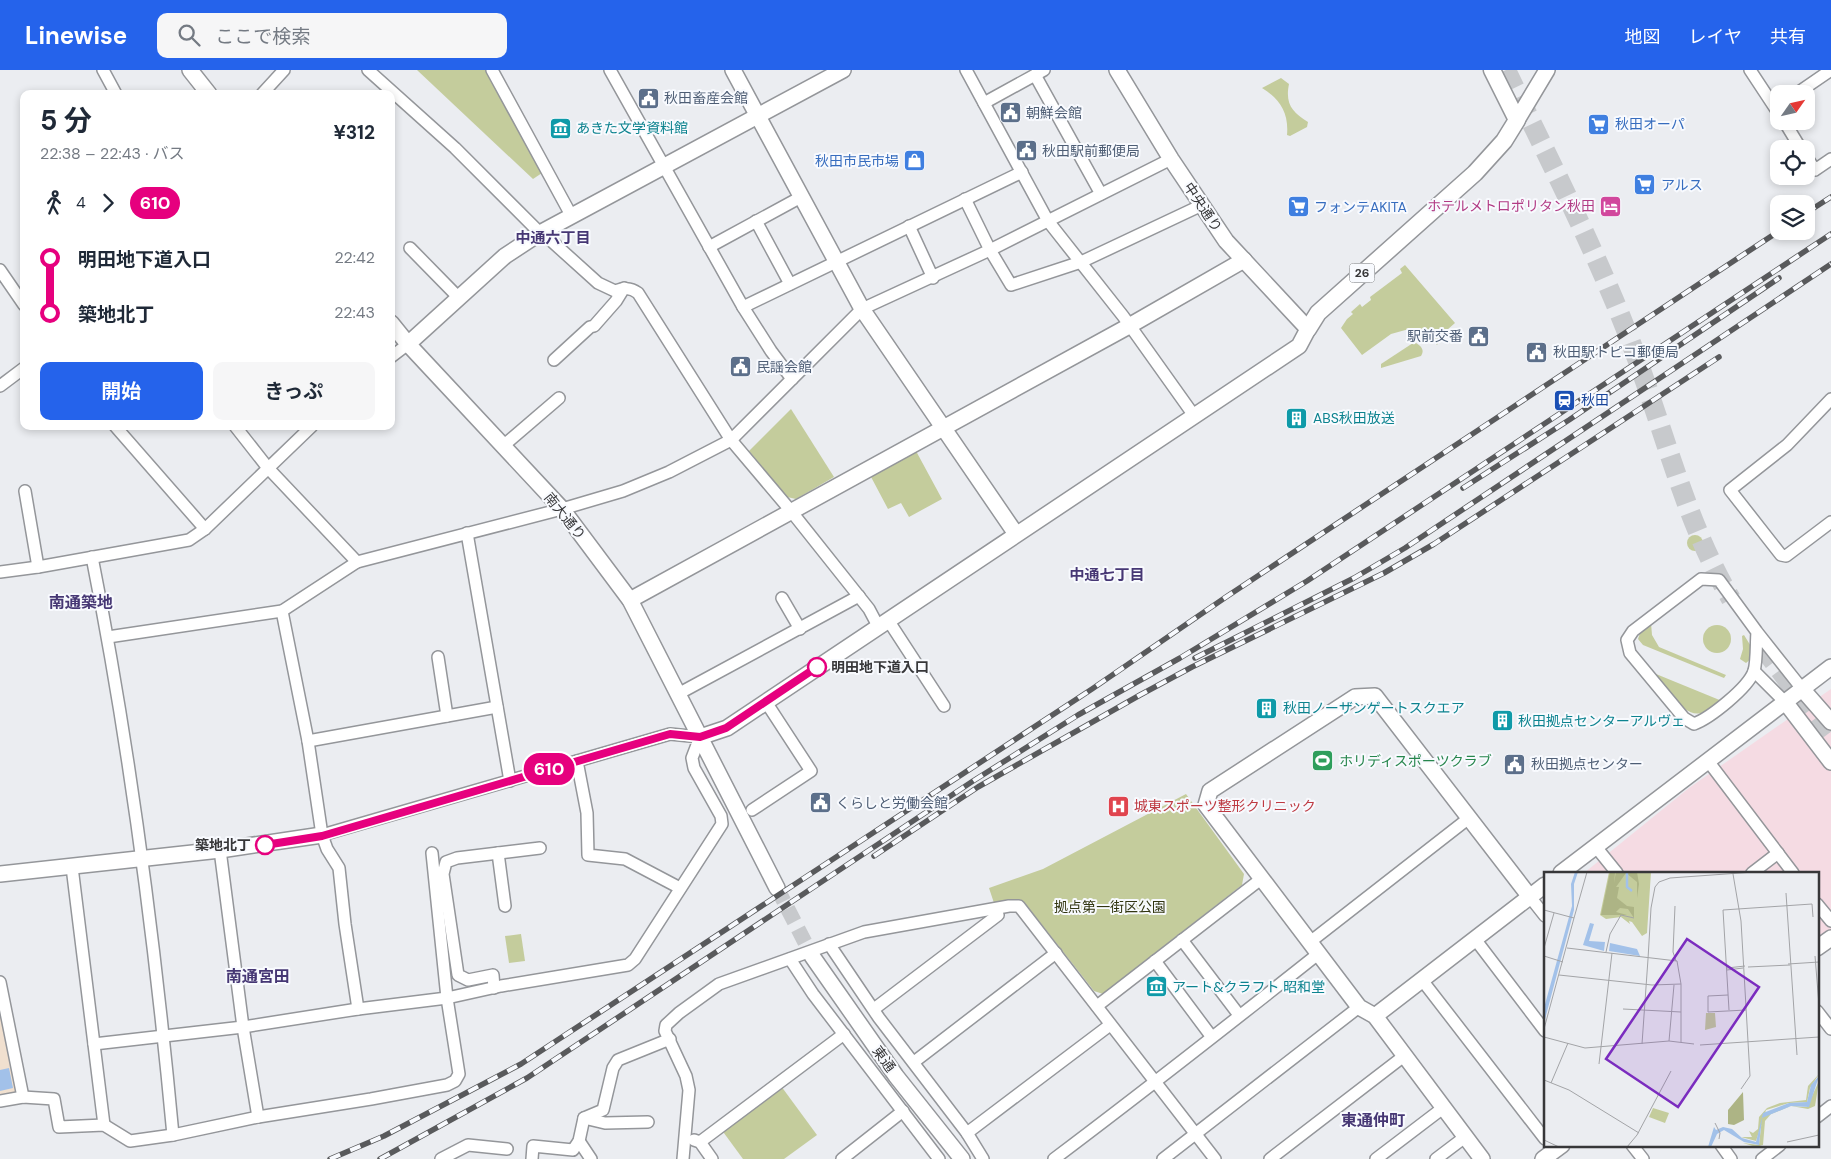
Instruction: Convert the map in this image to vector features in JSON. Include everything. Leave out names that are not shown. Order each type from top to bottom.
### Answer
[{"type":"main road","points":[[1492,70],[1518,120]]},
{"type":"main road","name":"26","points":[[1308,329],[1318,313],[1474,173],[1504,141],[1518,120]]},
{"type":"street","points":[[104,70],[114,90]]},
{"type":"street","points":[[190,70],[206,90]]},
{"type":"street","points":[[266,90],[284,70]]},
{"type":"street","points":[[368,70],[387,90]]},
{"type":"street","points":[[492,70],[571,215]]},
{"type":"street","points":[[610,70],[743,307],[771,351],[792,379]]},
{"type":"street","points":[[733,70],[862,309],[1016,534]]},
{"type":"street","points":[[395,354],[505,256],[540,233],[843,70]]},
{"type":"street","points":[[966,70],[1048,221],[1129,326],[1195,417]]},
{"type":"street","name":"中央通り","points":[[1117,70],[1171,159],[1226,240],[1308,329]]},
{"type":"street","points":[[1518,120],[1547,70]]},
{"type":"street","points":[[1750,70],[1770,99]]},
{"type":"street","points":[[1809,85],[1831,70]]},
{"type":"street","points":[[984,103],[1040,72],[1101,194]]},
{"type":"street","points":[[395,97],[455,148],[540,233],[547,237],[598,283],[614,291],[624,288],[633,289],[638,293],[731,440],[883,623],[944,706]]},
{"type":"street","points":[[108,637],[282,611],[358,562],[562,509],[623,491],[669,472],[731,440],[862,309],[933,278],[1171,159]]},
{"type":"street","points":[[1815,170],[1831,159]]},
{"type":"street","points":[[743,307],[1022,172]]},
{"type":"street","points":[[709,246],[801,197]]},
{"type":"street","points":[[965,199],[990,250],[1011,285],[1080,262],[1202,205]]},
{"type":"street","points":[[756,221],[790,284]]},
{"type":"street","points":[[909,226],[933,278]]},
{"type":"street","points":[[410,248],[459,298]]},
{"type":"street","points":[[630,600],[1129,326],[1244,260]]},
{"type":"street","points":[[0,270],[20,299]]},
{"type":"street","points":[[554,360],[590,327],[594,326],[616,301],[624,288]]},
{"type":"street","name":"南大通り","points":[[395,328],[562,509],[630,600],[700,737]]},
{"type":"street","points":[[0,874],[220,850],[322,836],[670,734],[700,737],[726,728],[1300,346],[1308,329]]},
{"type":"street","points":[[0,386],[20,371]]},
{"type":"street","points":[[503,446],[559,398]]},
{"type":"street","points":[[1831,399],[1786,445],[1730,490],[1781,555],[1786,556],[1831,522]]},
{"type":"street","points":[[119,430],[205,529]]},
{"type":"street","points":[[238,430],[268,468],[358,562]]},
{"type":"street","points":[[0,572],[189,540],[205,529],[308,430]]},
{"type":"street","points":[[25,491],[38,567]]},
{"type":"street","points":[[467,533],[510,781]]},
{"type":"street","points":[[92,557],[108,637],[142,858],[174,1135]]},
{"type":"street","points":[[1756,632],[1754,671],[1738,693],[1703,720],[1694,724],[1684,718],[1630,653],[1627,640],[1633,631],[1701,579],[1719,580],[1756,632],[1831,722]]},
{"type":"street","points":[[678,694],[859,596]]},
{"type":"street","points":[[782,598],[800,629]]},
{"type":"street","points":[[282,611],[308,741],[322,836],[327,849],[339,868],[345,924],[358,1009]]},
{"type":"street","points":[[438,657],[447,716]]},
{"type":"street","points":[[1562,872],[1831,667]]},
{"type":"street","points":[[1754,671],[1786,703],[1831,762]]},
{"type":"street","points":[[1482,1159],[1375,1016],[1359,1007],[1206,805],[1210,791],[1355,697],[1375,696],[1544,915]]},
{"type":"street","points":[[752,810],[811,771],[766,702]]},
{"type":"street","points":[[308,741],[497,708]]},
{"type":"street","points":[[700,737],[777,888]]},
{"type":"street","points":[[94,1044],[243,1027],[358,1009],[447,998],[628,965],[635,959],[722,824],[721,816],[694,768],[692,758],[700,737]]},
{"type":"street","points":[[577,761],[587,813],[588,855],[625,859],[680,888]]},
{"type":"street","points":[[1708,761],[1792,872]]},
{"type":"street","points":[[1054,1159],[1156,1082],[1239,1015],[1314,948],[1469,818]]},
{"type":"street","points":[[1596,847],[1616,872]]},
{"type":"street","points":[[494,988],[493,975],[468,980],[458,975],[443,874],[446,862],[540,848]]},
{"type":"street","points":[[220,850],[243,1027],[258,1117]]},
{"type":"street","points":[[0,1101],[23,1097],[54,1099],[59,1127],[104,1125],[130,1142],[174,1135],[258,1117],[372,1099],[455,1081],[459,1074],[447,998],[432,852]]},
{"type":"street","points":[[498,853],[505,906]]},
{"type":"street","points":[[1753,872],[1778,853]]},
{"type":"street","points":[[72,867],[104,1125]]},
{"type":"street","points":[[1097,1006],[1261,879]]},
{"type":"street","points":[[1375,1016],[1544,886]]},
{"type":"street","points":[[1818,905],[1831,921]]},
{"type":"street","points":[[682,1159],[689,1090],[686,1076],[666,1031],[666,1025],[679,1013],[719,984],[864,932],[1019,906],[1215,1159]]},
{"type":"street","points":[[874,1009],[998,914],[996,909]]},
{"type":"street","points":[[1818,947],[1831,938]]},
{"type":"street","points":[[1475,939],[1544,1030]]},
{"type":"street","points":[[1182,940],[1239,1015]]},
{"type":"street","points":[[829,944],[874,1009],[967,1133],[983,1159]]},
{"type":"street","points":[[914,1062],[1056,953]]},
{"type":"street","name":"東通","points":[[812,956],[884,1060],[962,1159]]},
{"type":"street","points":[[790,958],[813,994],[939,1159]]},
{"type":"street","points":[[1155,961],[1211,1036]]},
{"type":"street","points":[[1422,980],[1544,1138]]},
{"type":"street","points":[[0,982],[23,1097]]},
{"type":"street","points":[[1163,1159],[1359,1007]]},
{"type":"street","points":[[1818,1012],[1831,1029]]},
{"type":"street","points":[[967,1133],[1110,1025]]},
{"type":"street","points":[[700,1142],[844,1034]]},
{"type":"street","points":[[584,1118],[603,1110],[613,1068],[618,1060],[670,1039]]},
{"type":"street","points":[[1270,1159],[1404,1056]]},
{"type":"street","points":[[1818,1116],[1831,1106]]},
{"type":"street","points":[[1376,1159],[1443,1108]]},
{"type":"street","points":[[842,1159],[903,1112]]},
{"type":"street","points":[[584,1118],[605,1123],[648,1122]]},
{"type":"street","points":[[532,1159],[533,1146],[573,1150],[579,1141],[584,1118]]},
{"type":"street","points":[[1436,1159],[1465,1137]]},
{"type":"street","points":[[685,1138],[700,1142],[712,1159]]},
{"type":"street","points":[[579,1141],[591,1159]]},
{"type":"street","points":[[441,1159],[468,1144],[507,1149]]},
{"type":"street","points":[[1633,1146],[1643,1159]]},
{"type":"street","points":[[1722,1146],[1731,1159]]},
{"type":"street","points":[[1762,1159],[1779,1146]]},
{"type":"shaded area","points":[[1831,689],[1831,942],[1818,951],[1818,872],[1585,872],[1689,788]]},
{"type":"shaded area","points":[[0,1002],[19,1093],[0,1097]]},
{"type":"green space","points":[[417,70],[489,70],[545,171],[533,179]]},
{"type":"green space","points":[[1281,78],[1289,84],[1288,97],[1291,107],[1308,122],[1307,127],[1290,136],[1287,135],[1285,113],[1282,107],[1274,97],[1262,88]]},
{"type":"green space","points":[[1405,265],[1455,323],[1440,336],[1441,338],[1437,345],[1426,332],[1409,329],[1391,334],[1362,355],[1341,328],[1353,314],[1351,312],[1360,304],[1362,307],[1371,300],[1370,297],[1402,273],[1400,269]]},
{"type":"green space","points":[[1413,343],[1422,348],[1421,356],[1381,368],[1381,364]]},
{"type":"green space","points":[[791,409],[834,477],[796,499],[787,497],[749,451]]},
{"type":"green space","points":[[916,451],[942,499],[909,517],[901,503],[888,509],[870,475]]},
{"type":"green space","points":[[1692,535],[1698,535],[1703,540],[1701,549],[1692,551],[1687,546],[1687,540]]},
{"type":"green space","points":[[1651,623],[1652,635],[1659,647],[1726,675],[1724,678],[1643,645],[1638,639],[1640,633]]},
{"type":"green space","points":[[1717,625],[1727,629],[1731,639],[1727,649],[1717,653],[1707,649],[1703,639],[1707,629]]},
{"type":"green space","points":[[1744,635],[1752,648],[1752,658],[1746,663],[1740,659],[1743,649],[1742,636]]},
{"type":"green space","points":[[1656,674],[1722,701],[1701,713],[1688,711],[1675,700]]},
{"type":"green space","name":"拠点第一街区公園","points":[[1186,794],[1244,874],[1242,885],[1103,994],[1094,991],[1024,902],[995,906],[989,888],[1043,869]]},
{"type":"green space","points":[[521,934],[525,961],[509,963],[505,936]]},
{"type":"green space","points":[[781,1086],[817,1135],[784,1159],[743,1159],[721,1129]]},
{"type":"water","points":[[9,1068],[13,1088],[0,1091],[0,1070]]},
{"type":"tunnel","points":[[1506,70],[1607,283],[1636,356],[1690,511],[1702,541],[1731,599]]},
{"type":"tunnel","points":[[1762,646],[1831,739]]},
{"type":"tunnel","points":[[777,888],[812,956]]},
{"type":"railway","points":[[1815,207],[1831,197]]},
{"type":"railway","points":[[380,1159],[527,1078],[973,781],[1078,715],[1180,658],[1307,581],[1831,234]]},
{"type":"railway","points":[[330,1159],[384,1136],[521,1064],[1092,689],[1226,597],[1770,237]]},
{"type":"railway","points":[[1195,658],[1354,578],[1405,548],[1831,264]]},
{"type":"railway","points":[[1463,488],[1569,420],[1779,278]]},
{"type":"railway","points":[[874,856],[978,787],[1140,695],[1192,667],[1384,573],[1434,544],[1719,357]]},
{"type":"bus line","name":"610","points":[[265,845],[322,836],[670,734],[700,737],[726,728],[817,667]]},
{"type":"place","name":"秋田畜産会館","points":[[648,98]]},
{"type":"place","name":"朝鮮会館","points":[[1010,113]]},
{"type":"place","name":"秋田オーパ","points":[[1599,124]]},
{"type":"place","name":"あきた文学資料館","points":[[560,128]]},
{"type":"place","name":"秋田駅前郵便局","points":[[1026,151]]},
{"type":"place","name":"秋田市民市場","points":[[915,161]]},
{"type":"place","name":"アルス","points":[[1645,185]]},
{"type":"place","name":"ホテルメトロポリタン秋田","points":[[1611,206]]},
{"type":"place","name":"フォンテAKITA","points":[[1298,207]]},
{"type":"place","name":"駅前交番","points":[[1479,336]]},
{"type":"place","name":"秋田駅トピコ郵便局","points":[[1537,352]]},
{"type":"place","name":"民謡会館","points":[[740,367]]},
{"type":"place","name":"秋田","points":[[1565,400]]},
{"type":"place","name":"ABS秋田放送","points":[[1297,418]]},
{"type":"place","name":"明田地下道入口","points":[[817,667]]},
{"type":"place","name":"秋田ノーザンゲートスクエア","points":[[1267,708]]},
{"type":"place","name":"秋田拠点センターアルヴェ","points":[[1502,721]]},
{"type":"place","name":"ホリディスポーツクラブ","points":[[1323,761]]},
{"type":"place","name":"秋田拠点センター","points":[[1515,764]]},
{"type":"place","name":"くらしと労働会館","points":[[820,803]]},
{"type":"place","name":"城東スポーツ整形クリニック","points":[[1118,806]]},
{"type":"place","name":"築地北丁","points":[[265,845]]},
{"type":"place","name":"アート&クラフト 昭和堂","points":[[1156,987]]},
{"type":"district","name":"中通六丁目","points":[[553,238]]},
{"type":"district","name":"中通七丁目","points":[[1107,575]]},
{"type":"district","name":"南通築地","points":[[81,602]]},
{"type":"district","name":"南通宮田","points":[[258,976]]},
{"type":"district","name":"東通仲町","points":[[1373,1120]]}]
